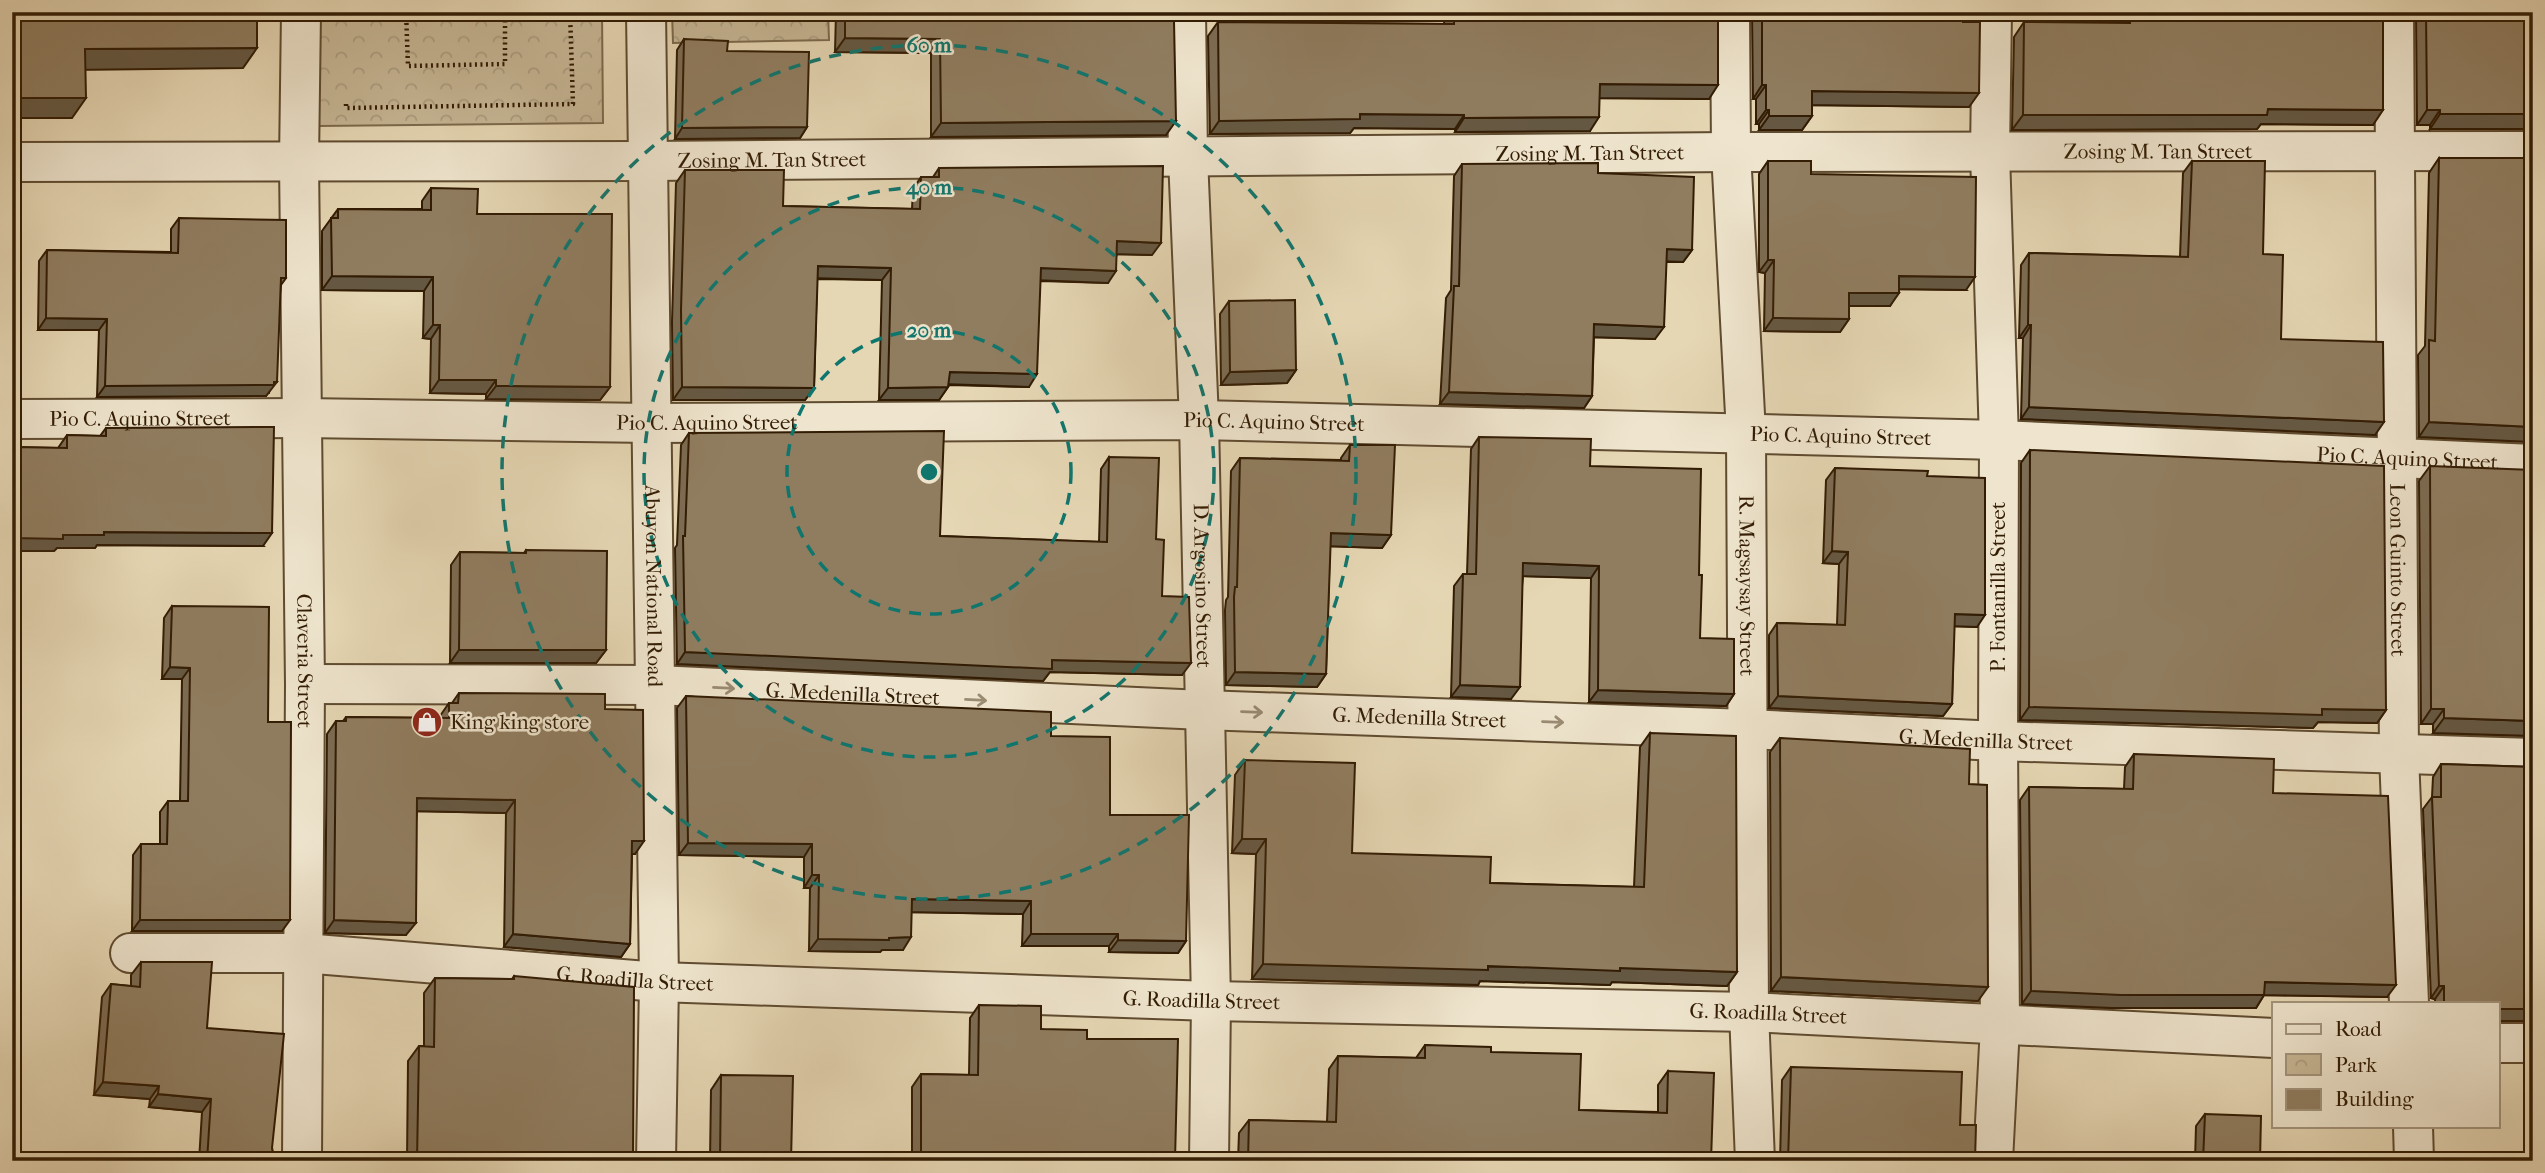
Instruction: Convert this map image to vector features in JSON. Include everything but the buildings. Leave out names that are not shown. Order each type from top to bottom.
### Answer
[{"type":"street","name":"Abuyon National Road","points":[[646,12],[659,982],[656,1161]]},
{"type":"street","name":"D. Argosino Street","points":[[1186,12],[1188,157],[1199,420],[1210,1001],[1209,1161]]},
{"type":"street","name":"R. Magsaysay Street","points":[[1730,12],[1731,152],[1746,433],[1749,1012],[1755,1161]]},
{"type":"street","name":"P. Fontanilla Street","points":[[1992,12],[1990,153],[1999,440],[2000,1026],[1993,1161]]},
{"type":"street","name":"Leon Guinto Street","points":[[2394,12],[2399,755],[2409,1002]]},
{"type":"street","name":"Claveria Street","points":[[301,15],[299,162],[305,684],[302,1161]]},
{"type":"street","name":"Zosing M. Tan Street","points":[[12,162],[649,161],[1731,152],[2533,151]]},
{"type":"street","name":"Pio C. Aquino Street","points":[[12,419],[302,418],[651,423],[1199,420],[1999,440],[2533,464]]},
{"type":"street","name":"G. Medenilla Street","points":[[305,684],[656,685],[1203,710],[1748,729],[1998,741],[2533,758]]},
{"type":"street","name":"G. Roadilla Street","points":[[130,953],[303,953],[659,982],[1210,1001],[1749,1012],[2272,1038]]},
{"type":"street","points":[[2500,1043],[2533,1043]]},
{"type":"street","points":[[2413,1128],[2414,1161]]},
{"type":"path","points":[[301,15],[406,14],[408,66],[505,64],[505,12]]},
{"type":"path","points":[[346,108],[573,104],[570,12]]},
{"type":"green space","points":[[318,12],[602,12],[603,123],[319,126]]},
{"type":"green space","points":[[672,12],[828,12],[829,40],[673,43]]},
{"type":"place","name":"King king store","points":[[427,722]]}]
